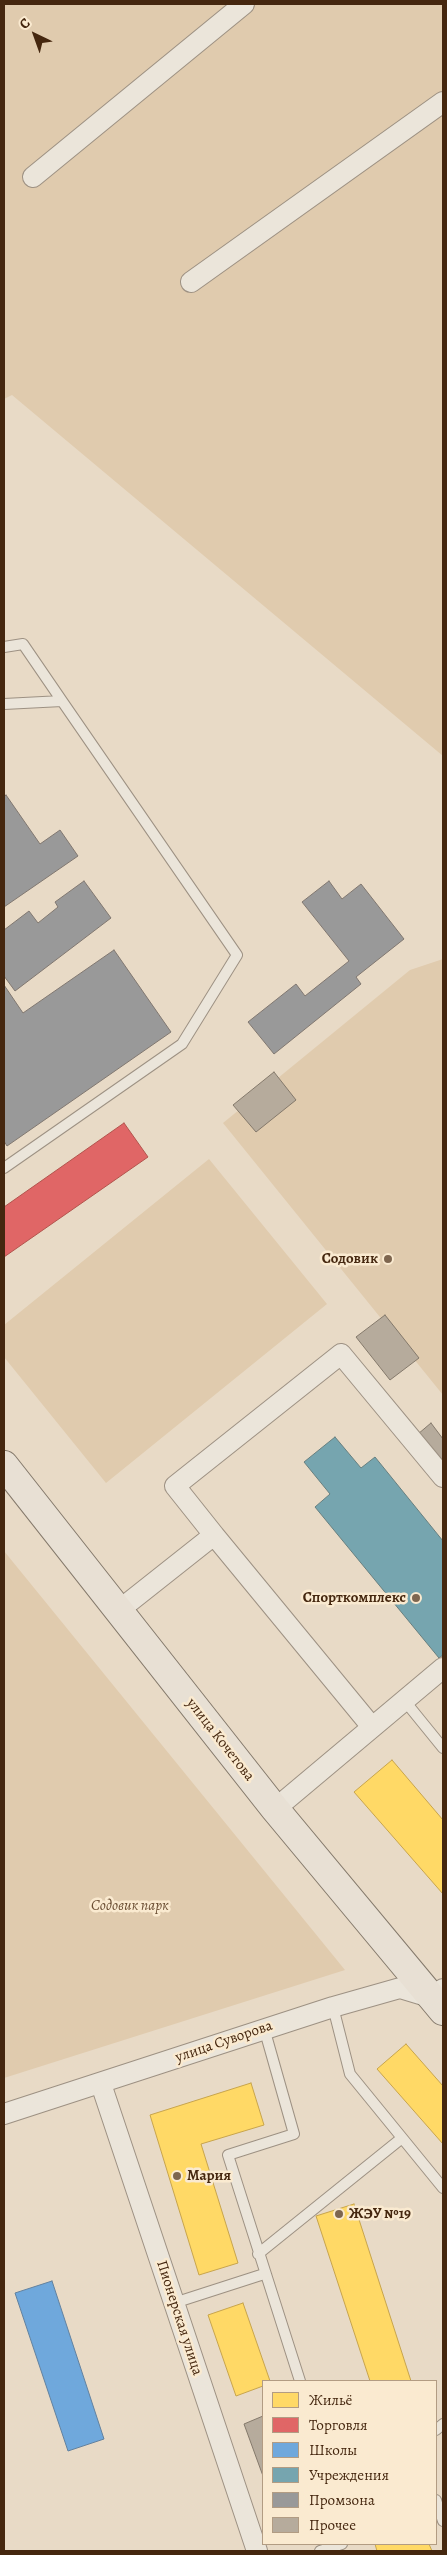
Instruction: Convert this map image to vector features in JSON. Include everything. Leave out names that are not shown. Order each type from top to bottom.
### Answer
[{"type":"main road","name":"улица Кочетова","points":[[4,1465],[275,1809],[400,1959],[440,1999]]},
{"type":"street","points":[[33,177],[244,4]]},
{"type":"street","points":[[190,282],[443,102]]},
{"type":"street","points":[[372,1727],[175,1486],[340,1354],[443,1477]]},
{"type":"street","points":[[118,1611],[214,1535]]},
{"type":"street","points":[[275,1809],[443,1668]]},
{"type":"street","points":[[400,1959],[404,1975],[400,1988],[440,1999]]},
{"type":"street","name":"улица Суворова","points":[[4,2114],[102,2084],[333,2006],[400,1988]]},
{"type":"street","name":"Пионерская улица","points":[[102,2084],[256,2551]]},
{"type":"lane","points":[[4,647],[24,644],[237,955],[182,1044],[4,1168]]},
{"type":"lane","points":[[4,704],[62,701]]},
{"type":"lane","points":[[404,1700],[443,1748]]},
{"type":"lane","points":[[333,2006],[350,2074],[443,2188]]},
{"type":"lane","points":[[264,2028],[294,2134],[228,2155],[264,2274],[300,2380]]},
{"type":"lane","points":[[258,2254],[402,2138]]},
{"type":"lane","points":[[174,2303],[264,2274]]},
{"type":"lane","points":[[437,2503],[443,2521]]},
{"type":"lane","points":[[320,2551],[339,2545]]},
{"type":"green space","points":[[4,4],[443,4],[443,756],[12,395],[4,399]]},
{"type":"green space","name":"Содовик","points":[[443,959],[443,1395],[223,1123],[410,970]]},
{"type":"green space","points":[[209,1159],[327,1304],[106,1483],[4,1357],[4,1325]]},
{"type":"green space","name":"Содовик парк","points":[[4,1551],[345,1970],[4,2078]]},
{"type":"building: Жильё","points":[[392,1760],[443,1820],[443,1894],[354,1792]]},
{"type":"building: Жильё","points":[[406,2044],[443,2086],[443,2144],[377,2069]]},
{"type":"building: Жильё","points":[[251,2083],[264,2125],[201,2144],[238,2263],[199,2275],[150,2115]]},
{"type":"building: Жильё","points":[[354,2204],[411,2380],[370,2380],[316,2216]]},
{"type":"building: Жильё","points":[[243,2303],[270,2380],[262,2380],[262,2386],[236,2396],[208,2315]]},
{"type":"building: Жильё","points":[[375,2545],[429,2545],[432,2551],[377,2551]]},
{"type":"building: Торговля","points":[[124,1123],[148,1157],[4,1257],[4,1207]]},
{"type":"building: Школы","points":[[52,2281],[104,2439],[68,2451],[15,2293]]},
{"type":"building: Учреждения","name":"Спорткомплекс","points":[[335,1437],[361,1468],[375,1457],[443,1541],[443,1655],[439,1658],[315,1507],[330,1494],[304,1462]]},
{"type":"building: Промзона","points":[[6,795],[40,844],[60,830],[78,856],[4,907],[4,797]]},
{"type":"building: Промзона","points":[[84,881],[111,918],[15,991],[4,976],[4,930],[29,911],[38,923],[58,907],[55,902]]},
{"type":"building: Промзона","points":[[329,881],[342,899],[361,884],[404,939],[356,977],[361,984],[274,1054],[248,1022],[296,984],[305,996],[349,961],[302,902]]},
{"type":"building: Промзона","points":[[114,950],[171,1032],[7,1146],[4,1141],[4,985],[23,1013]]},
{"type":"building: Прочее","points":[[274,1072],[296,1100],[256,1132],[233,1105]]},
{"type":"building: Прочее","points":[[385,1315],[419,1358],[390,1380],[356,1337]]},
{"type":"building: Прочее","points":[[431,1423],[443,1439],[443,1466],[418,1434]]},
{"type":"building: Прочее","points":[[262,2416],[262,2473],[244,2424]]},
{"type":"place","name":"Содовик","points":[[388,1259]]},
{"type":"place","name":"Спорткомплекс","points":[[416,1598]]},
{"type":"place","name":"Мария","points":[[177,2176]]},
{"type":"place","name":"ЖЭУ №19","points":[[339,2214]]}]
